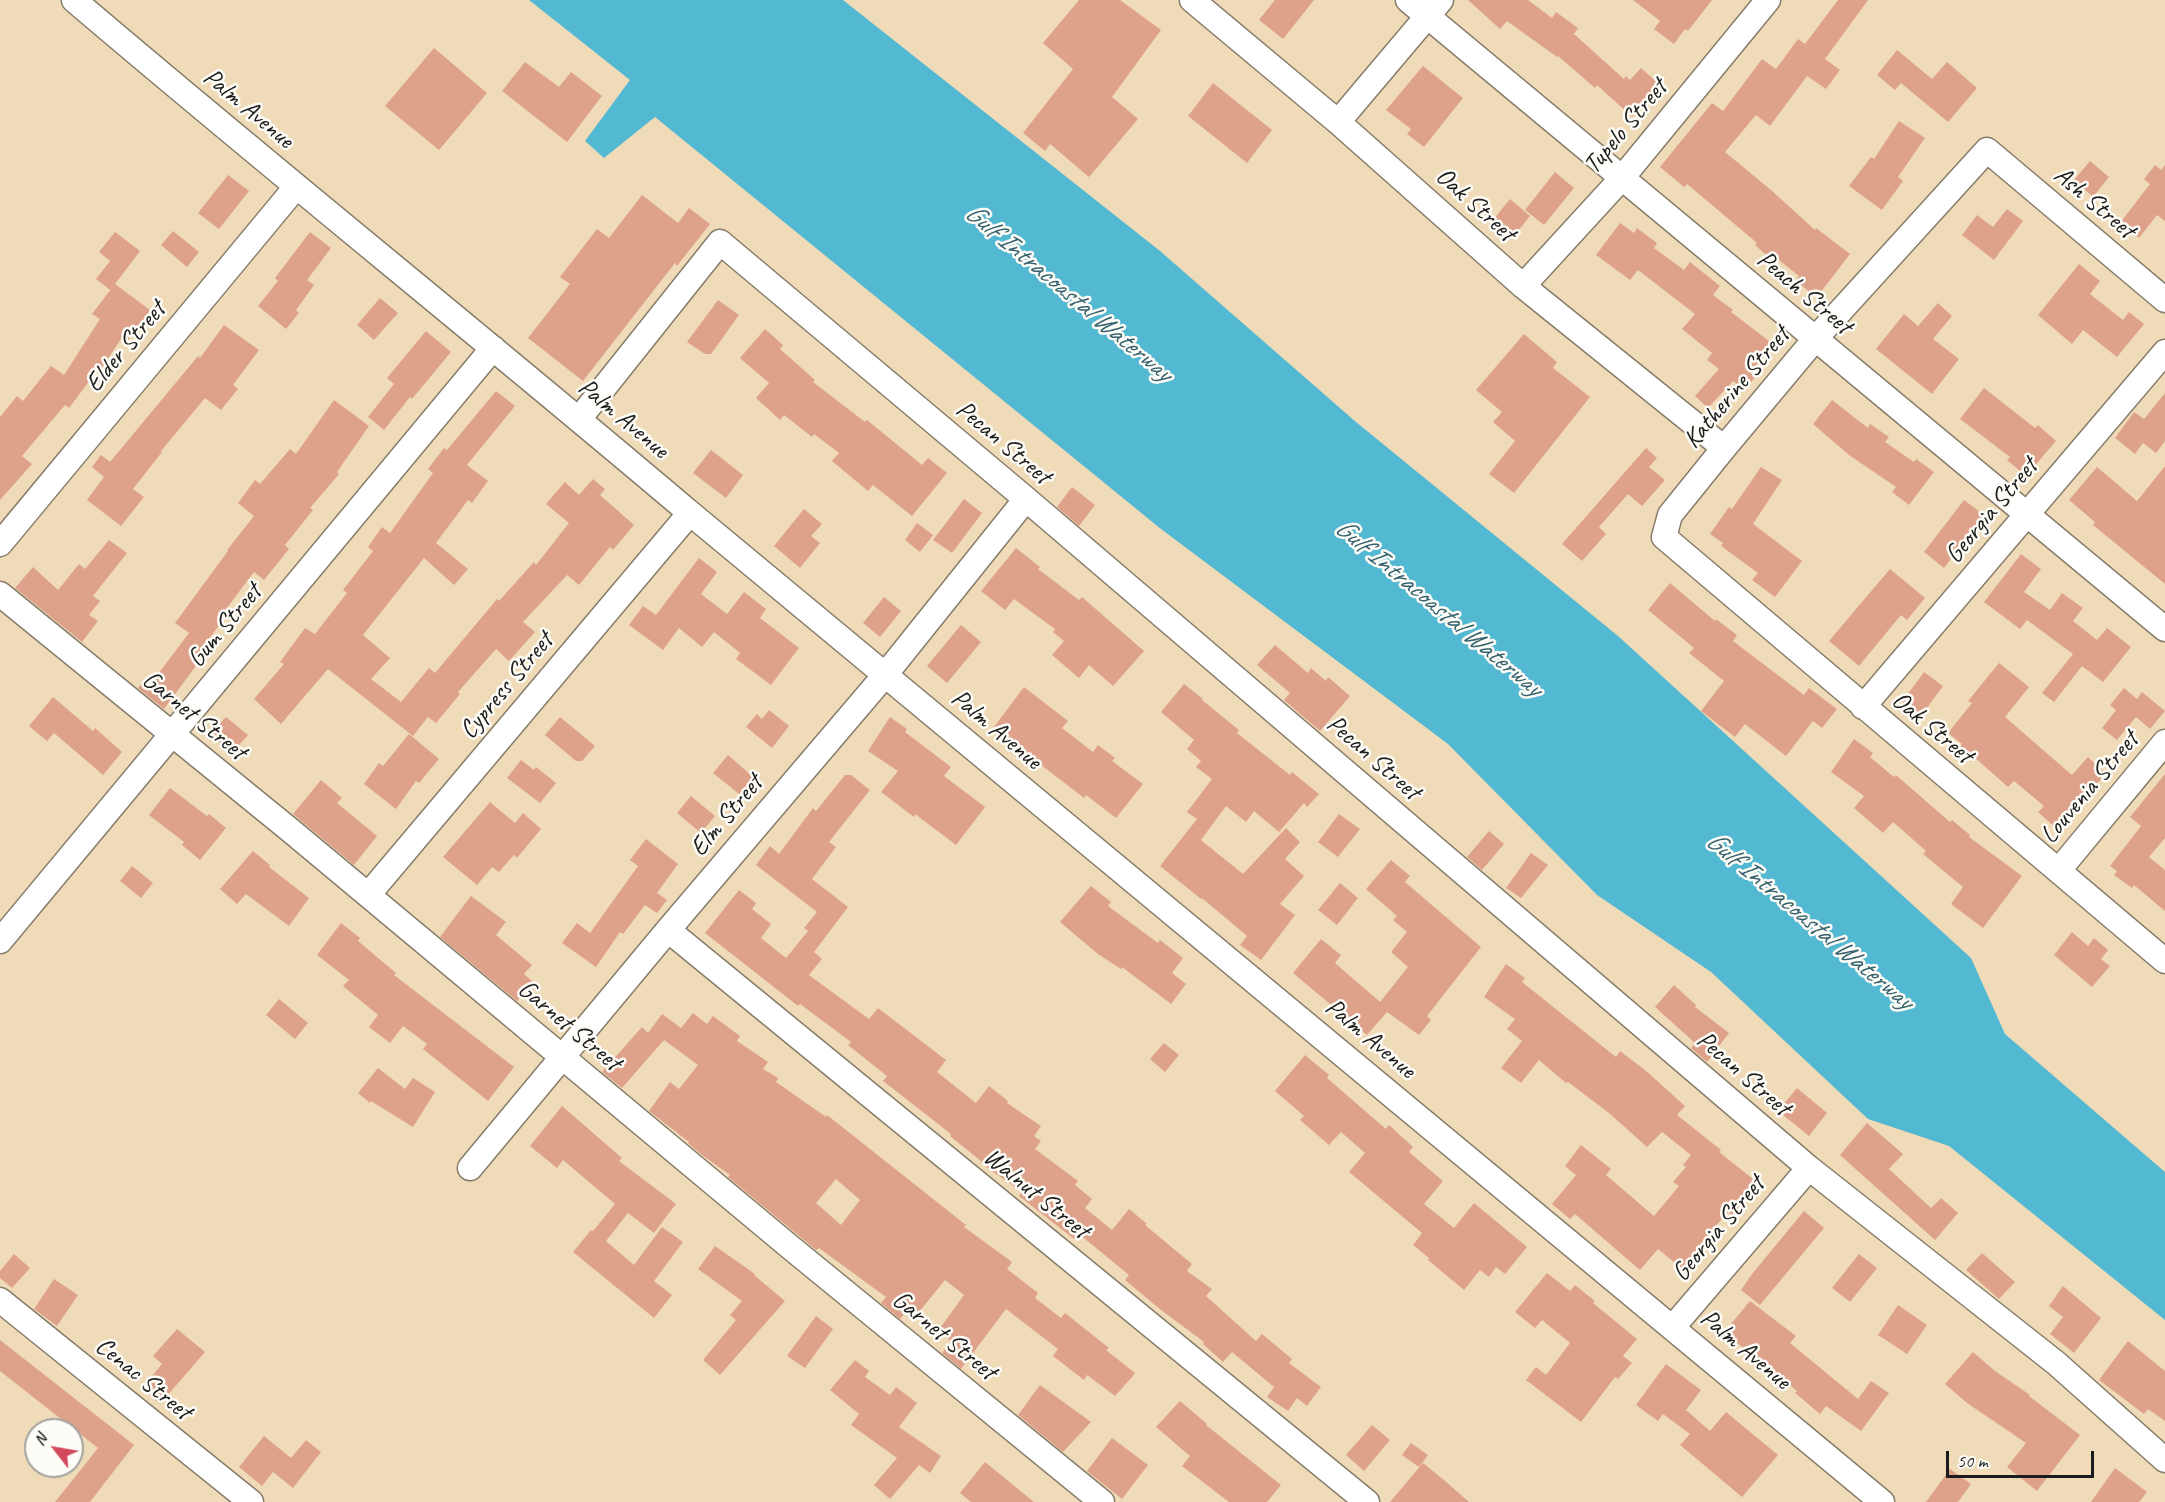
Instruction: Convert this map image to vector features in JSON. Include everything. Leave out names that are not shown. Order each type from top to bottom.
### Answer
[{"type":"street","name":"Palm Avenue","points":[[74,0],[296,187],[579,419],[1882,1502]]},
{"type":"street","name":"Oak Street","points":[[1192,0],[1338,122],[1523,286],[1724,448]]},
{"type":"street","name":"Peach Street","points":[[1408,0],[1434,8],[1622,178],[2165,628]]},
{"type":"street","name":"Tupelo Street","points":[[1523,286],[1622,178],[1768,0]]},
{"type":"street","points":[[1338,122],[1434,8]]},
{"type":"street","name":"Ash Street","points":[[1987,150],[2165,300]]},
{"type":"street","name":"Katherine Street","points":[[1664,537],[1670,515],[1724,448],[1815,339],[1987,150]]},
{"type":"street","name":"Elder Street","points":[[0,544],[296,187]]},
{"type":"street","name":"Pecan Street","points":[[579,419],[720,242],[1026,499],[1809,1168],[2056,1363],[2165,1460]]},
{"type":"street","name":"Gum Street","points":[[0,941],[493,348]]},
{"type":"street","name":"Georgia Street","points":[[1863,707],[2165,352]]},
{"type":"street","name":"Elm Street","points":[[470,1168],[885,675],[1026,499]]},
{"type":"street","name":"Cypress Street","points":[[368,895],[690,513]]},
{"type":"street","name":"Oak Street","points":[[1664,537],[2165,961]]},
{"type":"street","name":"Garnet Street","points":[[0,594],[1102,1502]]},
{"type":"street","name":"Louvenia Street","points":[[2059,870],[2165,742]]},
{"type":"street","name":"Walnut Street","points":[[668,930],[1367,1502]]},
{"type":"street","name":"Georgia Street","points":[[1673,1327],[1809,1168]]},
{"type":"street","name":"Cenac Street","points":[[0,1300],[251,1502]]},
{"type":"water","name":"Gulf Intracoastal Waterway","points":[[529,0],[843,0],[1160,251],[1356,422],[1618,636],[1971,958],[2005,1034],[2165,1172],[2165,1320],[1949,1146],[1868,1119],[1711,972],[1597,895],[1448,744],[1161,529],[655,117],[604,158],[585,141],[630,80]]},
{"type":"building","points":[[1079,0],[1120,0],[1161,30],[1112,97],[1138,119],[1089,177],[1050,144],[1045,151],[1023,133],[1073,69],[1043,43]]},
{"type":"building","points":[[1275,0],[1314,0],[1283,39],[1259,20]]},
{"type":"building","points":[[1468,0],[1528,0],[1552,18],[1556,12],[1578,28],[1574,34],[1624,79],[1626,76],[1630,80],[1641,68],[1660,85],[1632,117],[1597,85],[1595,88],[1558,56],[1507,21],[1500,29]]},
{"type":"building","points":[[1633,0],[1712,0],[1688,31],[1685,29],[1674,44],[1654,29],[1660,21]]},
{"type":"building","points":[[1838,0],[1868,0],[1825,59],[1840,70],[1826,89],[1807,76],[1770,126],[1756,115],[1725,152],[1815,230],[1816,228],[1850,254],[1817,297],[1795,281],[1799,276],[1775,257],[1772,260],[1755,245],[1757,243],[1687,184],[1684,187],[1660,167],[1712,103],[1723,111],[1762,59],[1776,69],[1798,39],[1805,44]]},
{"type":"building","points":[[434,48],[487,93],[439,150],[385,106]]},
{"type":"building","points":[[1897,50],[1932,79],[1947,62],[1977,88],[1948,122],[1901,83],[1895,90],[1877,75]]},
{"type":"building","points":[[525,62],[559,87],[571,72],[602,96],[567,142],[502,91]]},
{"type":"building","points":[[1423,66],[1463,98],[1424,147],[1407,134],[1411,129],[1386,110]]},
{"type":"building","points":[[1213,83],[1272,130],[1247,163],[1188,116]]},
{"type":"building","points":[[1899,121],[1925,138],[1898,177],[1903,181],[1882,210],[1849,186],[1871,157],[1874,159]]},
{"type":"building","points":[[2090,161],[2109,177],[2093,197],[2074,180]]},
{"type":"building","points":[[2155,165],[2161,170],[2165,165],[2165,221],[2157,215],[2139,238],[2120,223],[2150,184],[2144,179]]},
{"type":"building","points":[[1555,172],[1574,188],[1544,225],[1525,210]]},
{"type":"building","points":[[228,175],[249,191],[219,229],[198,213]]},
{"type":"building","points":[[642,195],[678,223],[689,208],[710,224],[677,266],[675,263],[583,381],[528,338],[570,284],[560,277],[597,229],[609,238]]},
{"type":"building","points":[[1510,199],[1530,216],[1513,237],[1493,220]]},
{"type":"building","points":[[2007,209],[2023,221],[1994,260],[1962,235],[1977,215],[1993,227]]},
{"type":"building","points":[[1620,223],[1634,233],[1637,228],[1657,243],[1654,248],[1684,270],[1690,262],[1720,286],[1713,295],[1773,344],[1750,373],[1756,376],[1745,390],[1733,381],[1708,408],[1695,396],[1719,369],[1707,360],[1712,353],[1682,329],[1695,314],[1638,270],[1630,280],[1596,255]]},
{"type":"building","points":[[173,231],[199,252],[187,267],[161,245]]},
{"type":"building","points":[[115,232],[140,251],[115,284],[150,310],[128,340],[123,336],[101,369],[99,368],[69,408],[65,405],[22,456],[32,464],[0,500],[0,417],[17,396],[23,401],[51,366],[64,375],[100,319],[92,314],[114,285],[110,290],[96,279],[110,261],[99,252]]},
{"type":"building","points":[[310,232],[331,248],[307,280],[314,285],[296,310],[299,313],[286,329],[258,306],[278,281],[275,278]]},
{"type":"building","points":[[2079,264],[2100,281],[2090,294],[2123,320],[2129,312],[2144,324],[2117,357],[2083,330],[2072,344],[2038,315]]},
{"type":"building","points":[[380,298],[398,313],[374,340],[357,325]]},
{"type":"building","points":[[718,300],[739,315],[711,354],[705,354],[687,342]]},
{"type":"building","points":[[1938,303],[1952,316],[1933,339],[1959,359],[1932,394],[1876,349],[1904,314],[1918,326]]},
{"type":"building","points":[[224,325],[259,350],[233,385],[238,389],[221,410],[205,398],[161,451],[133,489],[144,497],[121,526],[87,500],[104,477],[92,467],[101,455],[110,462],[198,356],[200,358]]},
{"type":"building","points":[[765,329],[783,345],[780,349],[815,380],[813,382],[865,422],[867,420],[922,465],[928,458],[947,473],[912,516],[873,485],[868,491],[832,461],[839,453],[814,434],[812,437],[784,415],[780,420],[756,398],[769,383],[740,358]]},
{"type":"building","points":[[426,331],[451,352],[384,430],[368,417],[394,384],[387,378]]},
{"type":"building","points":[[1524,334],[1557,362],[1553,368],[1590,397],[1514,493],[1489,474],[1515,441],[1493,422],[1502,412],[1476,390]]},
{"type":"building","points":[[1984,388],[2035,428],[2038,425],[2056,441],[2026,476],[2007,460],[2010,457],[1960,419]]},
{"type":"building","points":[[496,391],[515,406],[467,465],[488,481],[472,503],[468,500],[436,543],[468,569],[454,585],[424,558],[363,635],[390,658],[371,679],[401,702],[429,668],[435,673],[497,599],[499,601],[534,562],[536,565],[569,523],[546,504],[565,482],[579,495],[593,479],[605,489],[600,495],[634,525],[613,550],[610,547],[579,585],[567,575],[523,622],[535,632],[509,661],[496,649],[458,692],[460,694],[436,723],[428,717],[413,736],[328,669],[281,724],[254,699],[284,664],[280,662],[305,628],[315,634],[347,593],[343,590],[373,551],[368,547],[382,527],[390,533],[433,473],[428,469],[444,448],[447,450]]},
{"type":"building","points":[[2165,393],[2165,441],[2156,453],[2143,443],[2135,454],[2115,438],[2134,412],[2144,419]]},
{"type":"building","points":[[334,400],[369,426],[337,472],[339,474],[310,508],[313,510],[285,545],[289,549],[264,580],[254,572],[217,621],[220,624],[193,660],[198,663],[164,709],[138,688],[143,682],[149,686],[189,633],[175,623],[254,516],[238,503],[255,480],[260,484],[290,449],[296,454]]},
{"type":"building","points":[[1832,400],[1868,428],[1870,424],[1889,437],[1885,442],[1914,462],[1916,459],[1934,472],[1909,505],[1892,492],[1896,487],[1849,455],[1813,424]]},
{"type":"building","points":[[1646,448],[1657,458],[1649,467],[1665,480],[1642,506],[1628,494],[1599,527],[1606,534],[1582,561],[1562,544]]},
{"type":"building","points":[[711,450],[743,475],[726,498],[693,473]]},
{"type":"building","points":[[2165,466],[2165,584],[2093,525],[2095,522],[2069,500],[2097,467],[2137,501]]},
{"type":"building","points":[[1761,467],[1782,480],[1753,524],[1802,561],[1775,597],[1752,580],[1758,573],[1721,546],[1723,543],[1710,534],[1729,507],[1732,509]]},
{"type":"building","points":[[1072,487],[1095,505],[1079,526],[1057,507]]},
{"type":"building","points":[[964,499],[982,513],[952,553],[933,540]]},
{"type":"building","points":[[1964,500],[1984,515],[1944,568],[1924,552]]},
{"type":"building","points":[[804,509],[822,524],[811,536],[820,543],[800,568],[774,546]]},
{"type":"building","points":[[917,523],[933,535],[920,552],[905,540]]},
{"type":"building","points":[[109,540],[127,553],[93,596],[100,601],[89,615],[98,621],[82,642],[15,588],[33,567],[58,590],[79,564],[85,569]]},
{"type":"building","points":[[1016,548],[1040,567],[1038,569],[1079,600],[1082,597],[1144,651],[1113,686],[1089,665],[1079,678],[1052,655],[1064,641],[1053,632],[1055,629],[1014,599],[1005,610],[981,591]]},
{"type":"building","points":[[2021,554],[2041,569],[2024,592],[2050,610],[2062,593],[2083,608],[2073,621],[2097,640],[2107,628],[2131,647],[2103,682],[2082,666],[2054,702],[2042,693],[2073,654],[2027,620],[2020,629],[1984,602]]},
{"type":"building","points":[[699,558],[717,572],[701,594],[727,614],[744,592],[766,609],[760,618],[799,648],[771,685],[736,659],[740,653],[714,632],[702,647],[679,628],[663,650],[629,625],[643,606],[656,615]]},
{"type":"building","points":[[1890,569],[1925,598],[1907,620],[1901,615],[1859,666],[1829,641]]},
{"type":"building","points":[[1670,583],[1715,621],[1716,619],[1737,635],[1733,641],[1804,695],[1809,688],[1837,709],[1822,728],[1813,721],[1786,756],[1745,724],[1735,737],[1701,711],[1724,681],[1689,653],[1694,648],[1648,610]]},
{"type":"building","points":[[884,597],[901,611],[880,637],[863,623]]},
{"type":"building","points":[[961,625],[981,642],[947,683],[927,666]]},
{"type":"building","points":[[1275,645],[1308,673],[1311,668],[1326,681],[1328,677],[1350,696],[1320,731],[1284,700],[1290,693],[1257,665]]},
{"type":"building","points":[[1999,663],[2029,687],[2005,717],[2072,775],[2088,757],[2106,774],[2056,828],[2038,812],[2044,806],[2014,781],[2008,787],[1973,756],[1971,758],[1959,748],[1962,744],[1948,733],[1972,703],[1968,701]]},
{"type":"building","points":[[1924,672],[1943,686],[1921,716],[1902,702]]},
{"type":"building","points":[[1184,684],[1239,730],[1237,733],[1290,775],[1292,772],[1319,794],[1307,807],[1304,803],[1279,832],[1254,811],[1246,822],[1226,806],[1201,840],[1243,874],[1286,828],[1300,842],[1285,859],[1304,876],[1280,904],[1295,915],[1261,960],[1240,945],[1247,936],[1160,866],[1197,819],[1187,812],[1212,779],[1196,767],[1201,761],[1187,749],[1194,740],[1161,712]]},
{"type":"building","points":[[1024,687],[1068,721],[1062,728],[1093,752],[1098,745],[1115,758],[1112,761],[1143,784],[1116,818],[1086,795],[1084,798],[1036,761],[1034,764],[991,731]]},
{"type":"building","points":[[2124,688],[2137,699],[2142,692],[2165,711],[2150,729],[2136,717],[2117,740],[2102,728],[2116,710],[2110,705]]},
{"type":"building","points":[[53,697],[93,731],[95,728],[122,752],[103,775],[54,733],[47,741],[29,726]]},
{"type":"building","points":[[769,710],[789,726],[772,748],[746,727],[757,714],[762,719]]},
{"type":"building","points":[[226,717],[248,735],[232,753],[210,734]]},
{"type":"building","points":[[560,717],[595,746],[582,761],[576,761],[545,735]]},
{"type":"building","points":[[890,717],[907,729],[905,732],[951,767],[944,776],[985,807],[956,845],[881,792],[898,771],[868,751]]},
{"type":"building","points":[[409,734],[439,759],[419,783],[416,781],[396,809],[364,784],[379,763],[383,766]]},
{"type":"building","points":[[1854,739],[1873,753],[1870,757],[1894,777],[1896,775],[1950,822],[1952,820],[1970,835],[1969,837],[2022,876],[1983,928],[1951,904],[1963,887],[1923,854],[1926,851],[1893,822],[1883,833],[1854,808],[1864,796],[1831,772]]},
{"type":"building","points":[[728,755],[753,777],[739,794],[713,773]]},
{"type":"building","points":[[521,760],[534,770],[536,767],[556,783],[540,803],[507,778]]},
{"type":"building","points":[[2165,774],[2165,838],[2149,857],[2165,870],[2165,911],[2134,885],[2132,888],[2114,875],[2117,871],[2110,866],[2141,826],[2130,817]]},
{"type":"building","points":[[845,775],[851,775],[870,790],[829,842],[836,847],[812,879],[848,907],[814,952],[822,959],[809,975],[869,1019],[878,1008],[946,1060],[937,1072],[976,1103],[989,1086],[1008,1101],[1007,1103],[1041,1126],[1034,1136],[1041,1141],[1035,1149],[1078,1181],[1075,1185],[1092,1199],[1085,1208],[1112,1230],[1129,1209],[1192,1264],[1187,1271],[1212,1289],[1206,1296],[1256,1341],[1262,1334],[1292,1359],[1289,1363],[1321,1387],[1307,1406],[1297,1398],[1288,1411],[1267,1397],[1274,1387],[1232,1352],[1223,1362],[1203,1344],[1204,1342],[1125,1280],[1129,1275],[1079,1234],[1074,1239],[1019,1196],[1022,1192],[986,1167],[950,1136],[951,1134],[883,1081],[887,1076],[848,1045],[851,1042],[800,1004],[798,1006],[705,933],[739,890],[756,903],[752,909],[771,924],[761,938],[786,958],[808,931],[804,928],[817,912],[756,865],[770,846],[779,854],[813,808],[816,811]]},
{"type":"building","points":[[321,780],[342,798],[337,803],[377,836],[354,865],[293,814]]},
{"type":"building","points":[[170,788],[226,828],[200,860],[182,845],[184,842],[149,815]]},
{"type":"building","points":[[691,796],[715,816],[701,833],[677,813]]},
{"type":"building","points":[[490,802],[515,823],[523,813],[541,829],[517,858],[514,855],[499,872],[492,867],[477,885],[443,857]]},
{"type":"building","points":[[1339,814],[1360,829],[1338,857],[1318,842]]},
{"type":"building","points":[[1489,831],[1504,844],[1482,870],[1467,857]]},
{"type":"building","points":[[646,839],[678,864],[657,893],[667,900],[657,913],[645,905],[623,934],[620,932],[596,967],[562,943],[577,923],[590,933],[638,866],[630,860]]},
{"type":"building","points":[[253,851],[270,865],[269,867],[309,898],[289,926],[246,894],[237,904],[220,889]]},
{"type":"building","points":[[1531,853],[1548,865],[1521,898],[1506,888]]},
{"type":"building","points":[[1391,860],[1410,876],[1405,882],[1481,947],[1427,1016],[1431,1020],[1419,1035],[1387,1012],[1367,1035],[1293,973],[1321,939],[1341,955],[1335,963],[1380,1002],[1408,967],[1391,952],[1407,932],[1393,920],[1397,916],[1366,889]]},
{"type":"building","points":[[132,866],[153,883],[141,898],[120,881]]},
{"type":"building","points":[[1340,883],[1358,898],[1337,925],[1318,910]]},
{"type":"building","points":[[1091,886],[1111,902],[1108,906],[1158,943],[1160,940],[1183,958],[1172,973],[1186,984],[1171,1004],[1122,967],[1121,969],[1098,954],[1060,922]]},
{"type":"building","points":[[471,896],[506,922],[496,935],[532,965],[524,974],[533,982],[517,1001],[440,937]]},
{"type":"building","points":[[341,923],[360,938],[358,941],[396,973],[394,975],[514,1067],[488,1101],[423,1049],[427,1044],[403,1026],[390,1043],[369,1027],[378,1015],[343,986],[349,980],[317,955]]},
{"type":"building","points":[[2072,932],[2088,946],[2094,938],[2108,950],[2101,959],[2110,966],[2092,987],[2054,955]]},
{"type":"building","points":[[1506,964],[1525,978],[1522,982],[1616,1057],[1620,1051],[1645,1070],[1685,1106],[1677,1115],[1758,1183],[1732,1215],[1728,1212],[1696,1249],[1702,1254],[1687,1273],[1658,1249],[1640,1270],[1575,1214],[1570,1219],[1552,1204],[1576,1175],[1565,1166],[1581,1145],[1611,1169],[1606,1175],[1654,1216],[1679,1186],[1673,1182],[1686,1167],[1683,1165],[1691,1155],[1662,1132],[1647,1147],[1609,1113],[1568,1082],[1566,1083],[1539,1060],[1521,1083],[1501,1068],[1522,1041],[1507,1029],[1515,1019],[1484,997]]},
{"type":"building","points":[[1674,985],[1696,1005],[1695,1007],[1729,1033],[1707,1062],[1691,1048],[1695,1043],[1655,1007]]},
{"type":"building","points":[[279,999],[308,1023],[295,1039],[266,1015]]},
{"type":"building","points":[[693,1013],[707,1024],[713,1016],[740,1036],[737,1041],[768,1062],[763,1069],[778,1078],[776,1082],[826,1117],[827,1115],[966,1225],[964,1227],[1012,1262],[1007,1269],[1038,1293],[1035,1298],[1061,1318],[1065,1313],[1109,1348],[1106,1350],[1135,1373],[1132,1377],[1115,1396],[1087,1375],[1084,1380],[1053,1356],[1058,1349],[1006,1309],[961,1369],[942,1353],[951,1341],[938,1331],[964,1295],[945,1280],[919,1312],[911,1306],[900,1319],[881,1303],[886,1297],[819,1248],[816,1250],[728,1177],[730,1175],[649,1111],[670,1082],[679,1089],[698,1065],[664,1040],[622,1088],[602,1072],[642,1027],[648,1033],[662,1014],[681,1028]],"holes":[[[836,1179],[860,1200],[841,1225],[816,1203]]]},
{"type":"building","points":[[1164,1043],[1179,1055],[1165,1072],[1150,1059]]},
{"type":"building","points":[[1305,1055],[1329,1075],[1327,1078],[1386,1129],[1389,1125],[1413,1147],[1409,1152],[1443,1181],[1424,1204],[1454,1228],[1474,1203],[1527,1247],[1505,1274],[1496,1267],[1489,1277],[1480,1270],[1464,1290],[1413,1245],[1422,1233],[1349,1172],[1365,1153],[1341,1132],[1329,1145],[1300,1120],[1304,1116],[1275,1091]]},
{"type":"building","points":[[378,1068],[405,1089],[413,1078],[435,1092],[413,1127],[371,1101],[370,1103],[358,1093]]},
{"type":"building","points":[[1797,1088],[1827,1113],[1809,1136],[1778,1111]]},
{"type":"building","points":[[562,1106],[622,1158],[619,1161],[676,1204],[654,1233],[628,1213],[606,1241],[634,1265],[662,1227],[683,1242],[654,1281],[672,1295],[654,1318],[573,1252],[615,1204],[563,1160],[557,1168],[530,1146]]},
{"type":"building","points":[[1867,1123],[1903,1154],[1889,1169],[1931,1208],[1941,1198],[1958,1213],[1935,1240],[1840,1155]]},
{"type":"building","points":[[1804,1211],[1824,1228],[1760,1305],[1741,1290]]},
{"type":"building","points":[[715,1246],[755,1274],[785,1301],[720,1375],[703,1360],[736,1320],[730,1315],[742,1301],[698,1269]]},
{"type":"building","points":[[1982,1253],[2015,1282],[1999,1299],[1966,1270]]},
{"type":"building","points":[[14,1254],[30,1268],[12,1288],[0,1278],[0,1271]]},
{"type":"building","points":[[1859,1254],[1877,1268],[1850,1302],[1832,1288]]},
{"type":"building","points":[[1547,1273],[1570,1291],[1575,1285],[1637,1339],[1623,1356],[1632,1363],[1618,1379],[1615,1377],[1581,1422],[1526,1380],[1536,1367],[1546,1375],[1570,1343],[1542,1320],[1535,1328],[1515,1312]]},
{"type":"building","points":[[54,1279],[78,1295],[57,1326],[34,1309]]},
{"type":"building","points":[[2063,1286],[2101,1318],[2074,1353],[2050,1334],[2063,1317],[2049,1306]]},
{"type":"building","points":[[1750,1301],[1796,1336],[1790,1343],[1858,1399],[1871,1381],[1889,1393],[1861,1431],[1826,1406],[1820,1414],[1795,1393],[1797,1391],[1737,1343],[1734,1347],[1721,1336]]},
{"type":"building","points":[[1898,1305],[1927,1325],[1907,1354],[1878,1335]]},
{"type":"building","points":[[816,1316],[833,1329],[805,1368],[787,1356]]},
{"type":"building","points":[[177,1329],[205,1352],[160,1404],[142,1388],[162,1364],[153,1356]]},
{"type":"building","points":[[0,1340],[134,1445],[90,1502],[55,1502],[74,1478],[84,1478],[84,1466],[98,1448],[84,1437],[84,1418],[60,1418],[0,1371]]},
{"type":"building","points":[[2128,1341],[2165,1371],[2165,1421],[2148,1409],[2144,1414],[2099,1380]]},
{"type":"building","points":[[1973,1352],[2080,1435],[2037,1491],[2007,1467],[2026,1443],[1967,1403],[1945,1384]]},
{"type":"building","points":[[855,1360],[869,1371],[865,1377],[890,1395],[896,1387],[917,1403],[899,1427],[941,1456],[930,1473],[919,1465],[890,1499],[874,1485],[897,1458],[851,1425],[859,1414],[830,1390]]},
{"type":"building","points":[[1666,1364],[1701,1390],[1686,1410],[1710,1431],[1726,1412],[1778,1455],[1742,1497],[1680,1445],[1690,1434],[1663,1414],[1658,1421],[1636,1405]]},
{"type":"building","points":[[1040,1385],[1091,1422],[1063,1452],[1018,1415]]},
{"type":"building","points":[[1180,1401],[1206,1425],[1281,1485],[1267,1502],[1229,1502],[1182,1466],[1190,1456],[1156,1427]]},
{"type":"building","points":[[1372,1425],[1390,1440],[1364,1471],[1346,1455]]},
{"type":"building","points":[[264,1436],[291,1458],[306,1440],[321,1452],[293,1488],[273,1472],[262,1486],[239,1467]]},
{"type":"building","points":[[1112,1438],[1148,1465],[1122,1499],[1087,1471]]},
{"type":"building","points":[[1411,1443],[1428,1455],[1419,1467],[1402,1455]]},
{"type":"building","points":[[985,1462],[1034,1502],[971,1502],[960,1493]]},
{"type":"building","points":[[1423,1463],[1444,1480],[1469,1502],[1390,1502]]},
{"type":"building","points":[[2115,1468],[2147,1492],[2139,1502],[2091,1502]]},
{"type":"building","points":[[1950,1469],[1971,1484],[1958,1502],[1926,1502]]}]
